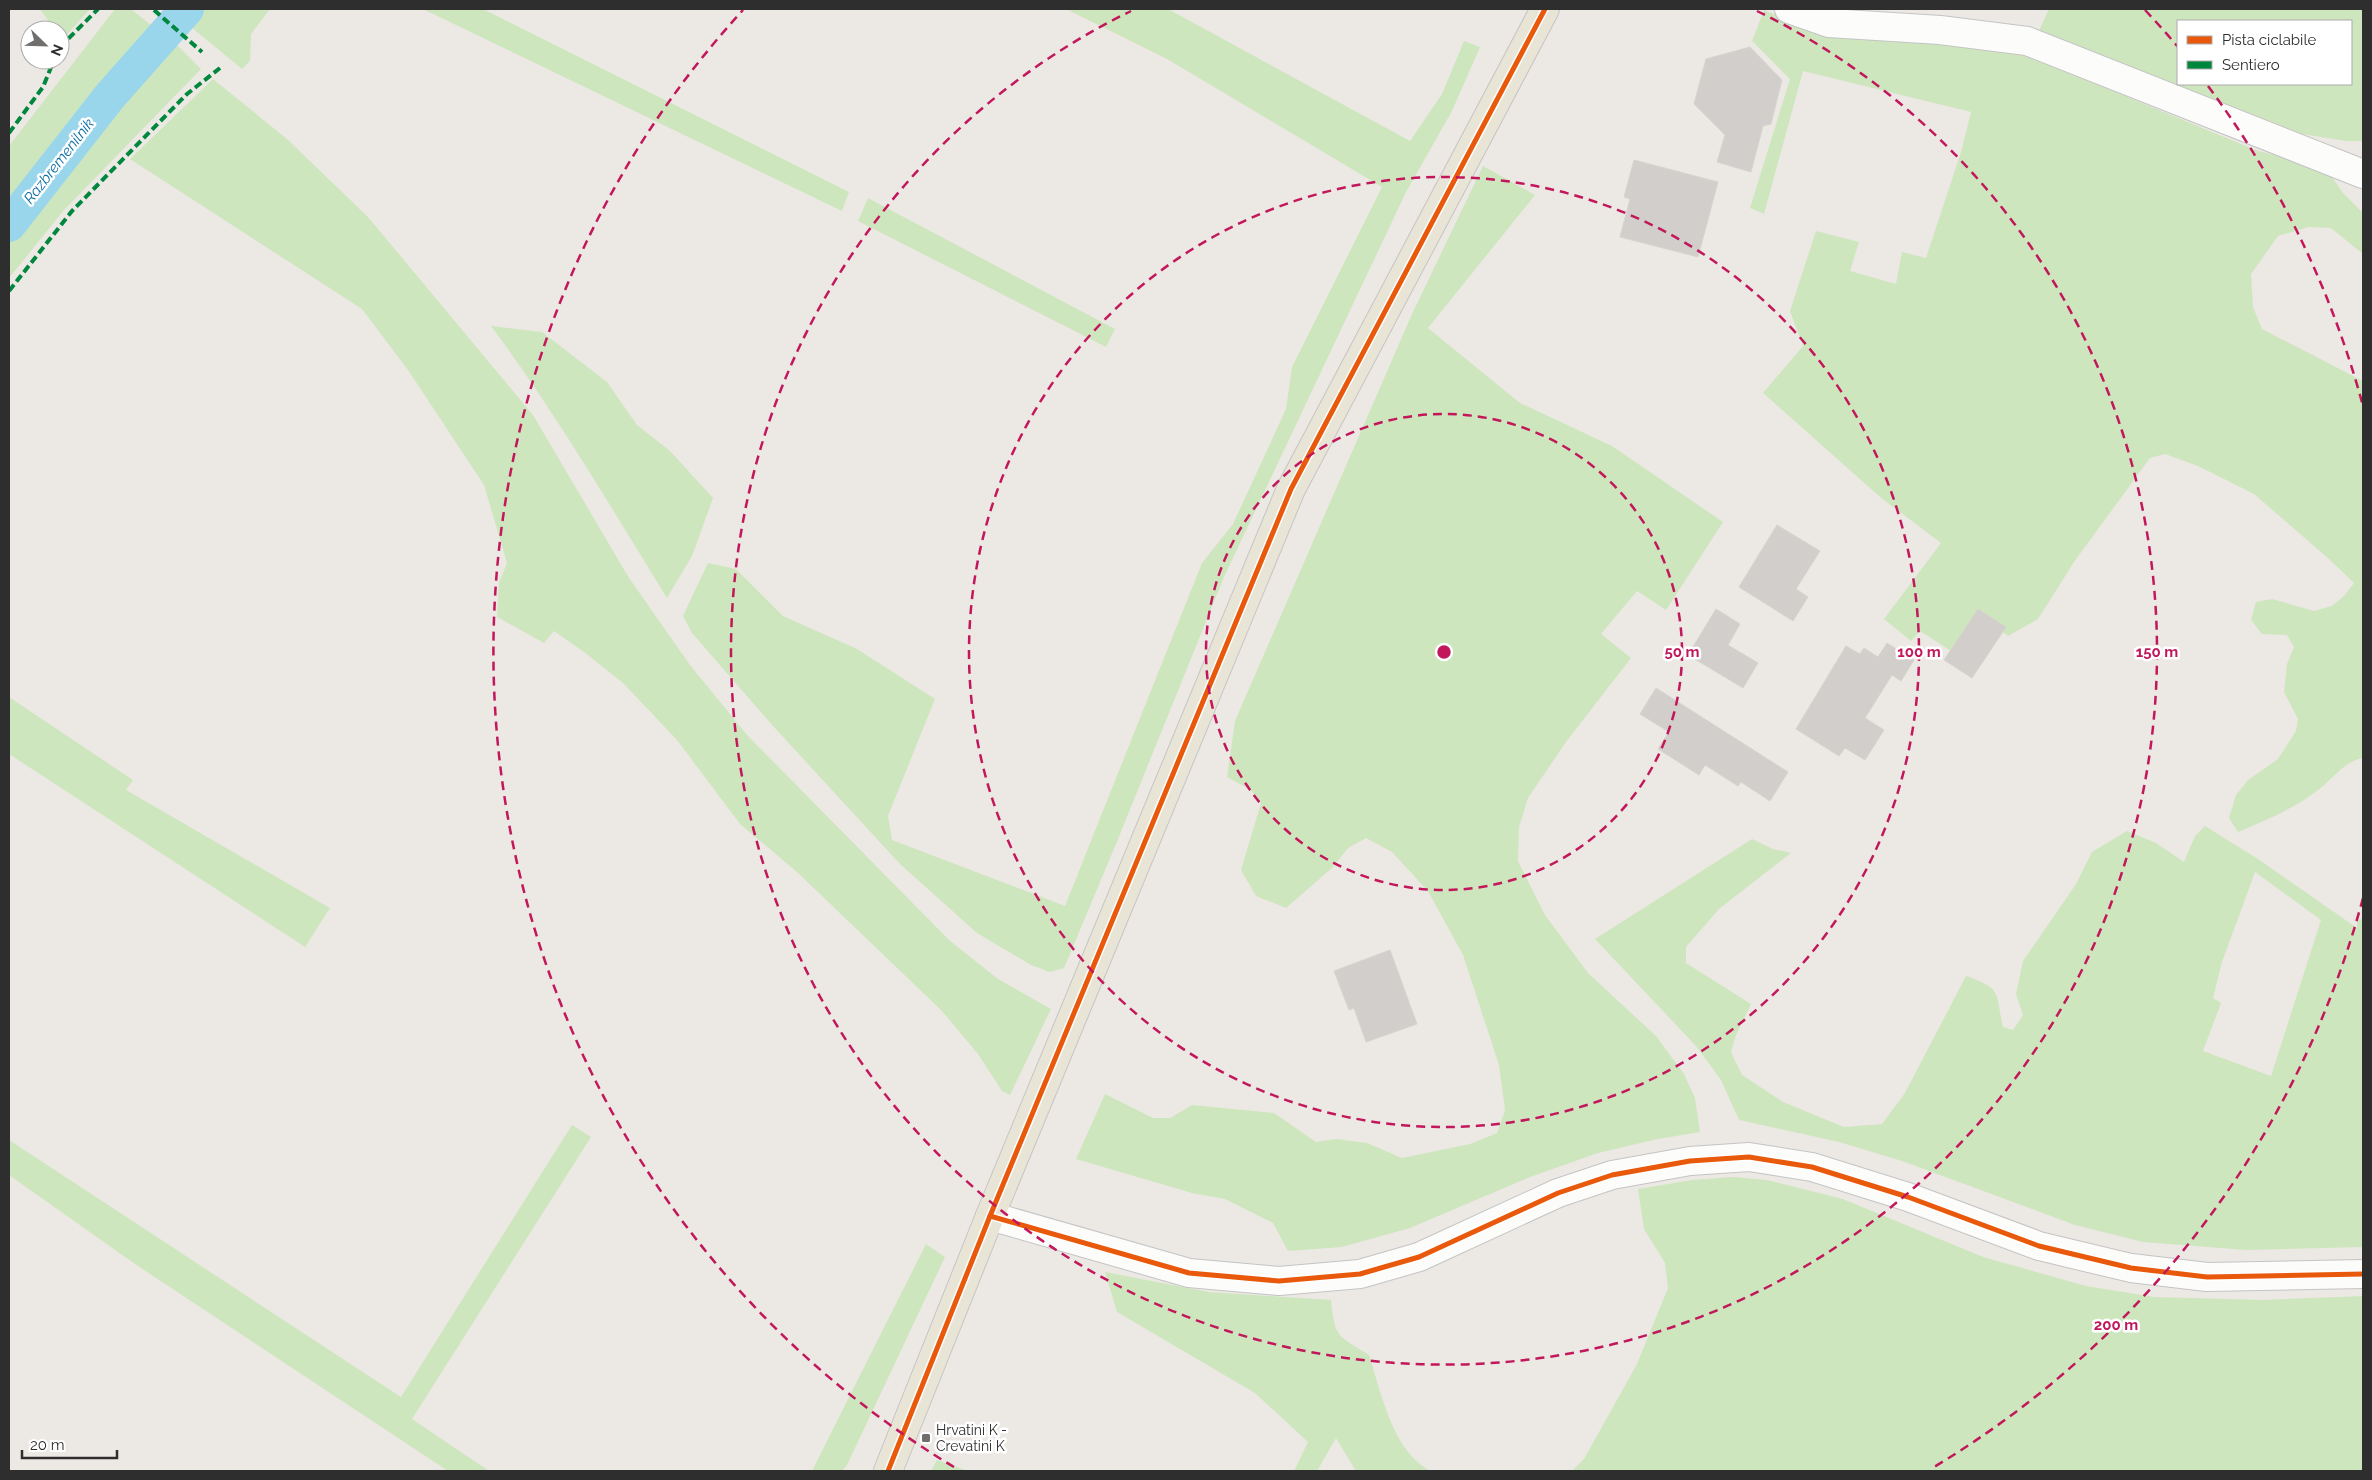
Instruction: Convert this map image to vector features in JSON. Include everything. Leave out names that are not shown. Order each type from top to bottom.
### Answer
[{"type":"main road","points":[[888,1471],[990,1216],[1291,489],[1545,9]]},
{"type":"street","points":[[1789,9],[1829,22],[1940,30],[2027,41],[2363,174]]},
{"type":"street","points":[[990,1216],[1189,1273],[1279,1281],[1360,1274],[1419,1256],[1558,1193],[1612,1175],[1690,1161],[1749,1157],[1812,1166],[1908,1197],[2040,1246],[2131,1268],[2207,1277],[2363,1274]]},
{"type":"green space","points":[[40,9],[90,9],[70,31],[70,20],[48,20]]},
{"type":"green space","points":[[115,9],[131,9],[152,26],[9,199],[9,146],[68,70],[70,70],[70,67]]},
{"type":"green space","points":[[169,9],[270,9],[251,34],[250,61],[242,69]]},
{"type":"green space","points":[[423,9],[483,9],[849,192],[842,211]]},
{"type":"green space","points":[[1066,9],[1168,9],[1410,141],[1442,94],[1464,41],[1480,47],[1452,111],[1406,192],[1224,577],[1064,968],[1050,972],[1031,965],[977,933],[900,864],[773,726],[692,633],[683,616],[708,563],[736,569],[783,616],[857,649],[935,699],[888,816],[892,840],[1065,906],[1202,563],[1233,524],[1286,409],[1292,367],[1382,187],[1167,59]]},
{"type":"green space","points":[[2049,9],[2363,9],[2363,141],[2346,141],[2289,132],[2037,35]]},
{"type":"green space","points":[[1764,10],[1810,28],[2014,50],[2258,151],[2325,167],[2343,193],[2363,213],[2363,254],[2331,228],[2309,227],[2278,236],[2251,274],[2253,307],[2262,329],[2363,381],[2363,758],[2349,764],[2320,789],[2296,805],[2238,832],[2229,818],[2236,795],[2248,780],[2278,759],[2296,731],[2298,719],[2284,692],[2287,664],[2294,647],[2287,635],[2262,634],[2251,620],[2256,602],[2272,599],[2314,611],[2332,606],[2344,596],[2354,583],[2254,494],[2198,466],[2165,454],[2150,458],[2074,562],[2038,619],[2008,636],[1983,617],[1954,653],[1920,631],[1911,641],[1884,619],[1941,543],[1880,497],[1763,393],[1803,346],[1790,311],[1816,231],[1859,242],[1850,271],[1896,284],[1902,252],[1926,258],[1961,152],[1971,112],[1803,71],[1764,214],[1750,208],[1790,79],[1752,41]]},
{"type":"green space","points":[[177,45],[201,69],[64,210],[9,278],[9,226],[44,185]]},
{"type":"green space","points":[[213,79],[287,139],[368,217],[533,415],[629,578],[690,665],[747,735],[949,940],[998,979],[1051,1009],[1010,1095],[1002,1091],[978,1054],[942,1011],[797,872],[740,824],[677,740],[623,683],[554,631],[544,643],[497,617],[499,583],[507,563],[484,485],[408,370],[362,309],[130,159]]},
{"type":"green space","points":[[1483,166],[1535,195],[1428,328],[1520,403],[1612,446],[1723,522],[1666,610],[1637,591],[1601,634],[1631,658],[1566,742],[1528,798],[1519,827],[1518,861],[1545,915],[1588,973],[1656,1036],[1684,1074],[1695,1098],[1700,1132],[1658,1139],[1598,1153],[1530,1177],[1410,1228],[1342,1247],[1288,1251],[1273,1223],[1225,1199],[1192,1193],[1076,1159],[1105,1094],[1153,1118],[1170,1118],[1192,1105],[1274,1113],[1316,1142],[1336,1139],[1367,1143],[1402,1158],[1470,1144],[1497,1133],[1505,1110],[1499,1065],[1463,955],[1428,891],[1392,852],[1366,838],[1348,848],[1332,868],[1286,908],[1256,896],[1241,870],[1261,803],[1251,790],[1227,777],[1235,721],[1412,314]]},
{"type":"green space","points":[[868,198],[1115,329],[1106,347],[858,221]]},
{"type":"green space","points":[[491,326],[542,332],[607,382],[637,425],[670,451],[713,498],[692,556],[667,598],[538,392]]},
{"type":"green space","points":[[9,697],[133,780],[126,790],[330,908],[305,947],[9,754]]},
{"type":"green space","points":[[2205,826],[2258,859],[2357,928],[2357,921],[2363,918],[2363,1247],[2246,1250],[2143,1242],[2075,1225],[1902,1161],[1839,1142],[1739,1120],[1721,1080],[1696,1046],[1595,939],[1752,839],[1773,849],[1791,853],[1719,909],[1686,947],[1686,963],[1751,1004],[1736,1035],[1731,1052],[1742,1075],[1783,1102],[1844,1127],[1882,1124],[1905,1093],[1966,976],[1978,980],[1992,989],[1998,999],[2003,1027],[2013,1030],[2023,1015],[2016,994],[2023,961],[2076,884],[2092,852],[2127,831],[2156,843],[2184,862],[2195,836]],"holes":[[[2255,872],[2321,920],[2271,1076],[2203,1051],[2221,1003],[2213,998],[2222,962]]]},
{"type":"green space","points":[[572,1125],[591,1137],[412,1419],[489,1471],[448,1471],[135,1264],[9,1175],[9,1140],[401,1397]]},
{"type":"green space","points":[[1733,1177],[1767,1180],[1843,1199],[1983,1257],[2086,1286],[2154,1297],[2264,1300],[2363,1296],[2363,1471],[1572,1471],[1584,1459],[1637,1364],[1668,1288],[1665,1263],[1644,1229],[1638,1189],[1692,1180]]},
{"type":"green space","points":[[926,1244],[945,1257],[847,1465],[842,1471],[812,1471]]},
{"type":"green space","points":[[1105,1272],[1209,1292],[1331,1300],[1334,1322],[1340,1335],[1369,1355],[1390,1420],[1398,1436],[1418,1462],[1431,1471],[1356,1471],[1336,1438],[1317,1471],[1294,1471],[1308,1442],[1255,1393],[1117,1312]]},
{"type":"green space","points":[[937,1460],[968,1471],[931,1471]]},
{"type":"building","points":[[1750,47],[1782,80],[1771,124],[1763,126],[1751,172],[1717,162],[1725,135],[1694,104],[1706,59]]},
{"type":"building","points":[[1634,160],[1718,182],[1698,257],[1620,237],[1630,199],[1624,197]]},
{"type":"building","points":[[1777,525],[1820,551],[1796,589],[1808,597],[1793,621],[1739,587]]},
{"type":"building","points":[[1716,609],[1740,624],[1728,645],[1758,663],[1743,688],[1688,655]]},
{"type":"building","points":[[1978,609],[2006,627],[1972,678],[1944,660]]},
{"type":"building","points":[[1887,643],[1914,660],[1901,681],[1892,675],[1865,718],[1884,730],[1865,760],[1845,748],[1839,756],[1796,729],[1846,646],[1860,654],[1864,648],[1878,657]]},
{"type":"building","points":[[1656,688],[1788,772],[1770,801],[1741,782],[1738,786],[1705,765],[1699,775],[1658,749],[1669,732],[1640,714]]},
{"type":"building","points":[[1390,950],[1417,1024],[1366,1042],[1354,1008],[1349,1010],[1334,971]]},
{"type":"waterway","name":"Razbremenilnik","points":[[9,225],[110,96],[187,9]]},
{"type":"marked path","points":[[70,37],[98,9]]},
{"type":"marked path","points":[[154,10],[202,52]]},
{"type":"marked path","points":[[9,291],[72,211],[187,94],[220,68]]},
{"type":"marked path","points":[[9,133],[43,87],[50,70]]},
{"type":"cycle path","points":[[888,1471],[990,1216],[1291,489],[1545,9]]},
{"type":"cycle path","points":[[990,1216],[1189,1273],[1279,1281],[1360,1274],[1419,1257],[1558,1193],[1612,1175],[1690,1161],[1749,1157],[1812,1167],[1908,1197],[2039,1246],[2131,1268],[2207,1277],[2363,1274]]},
{"type":"place","name":"Hrvatini K - Crevatini K","points":[[926,1438]]}]
